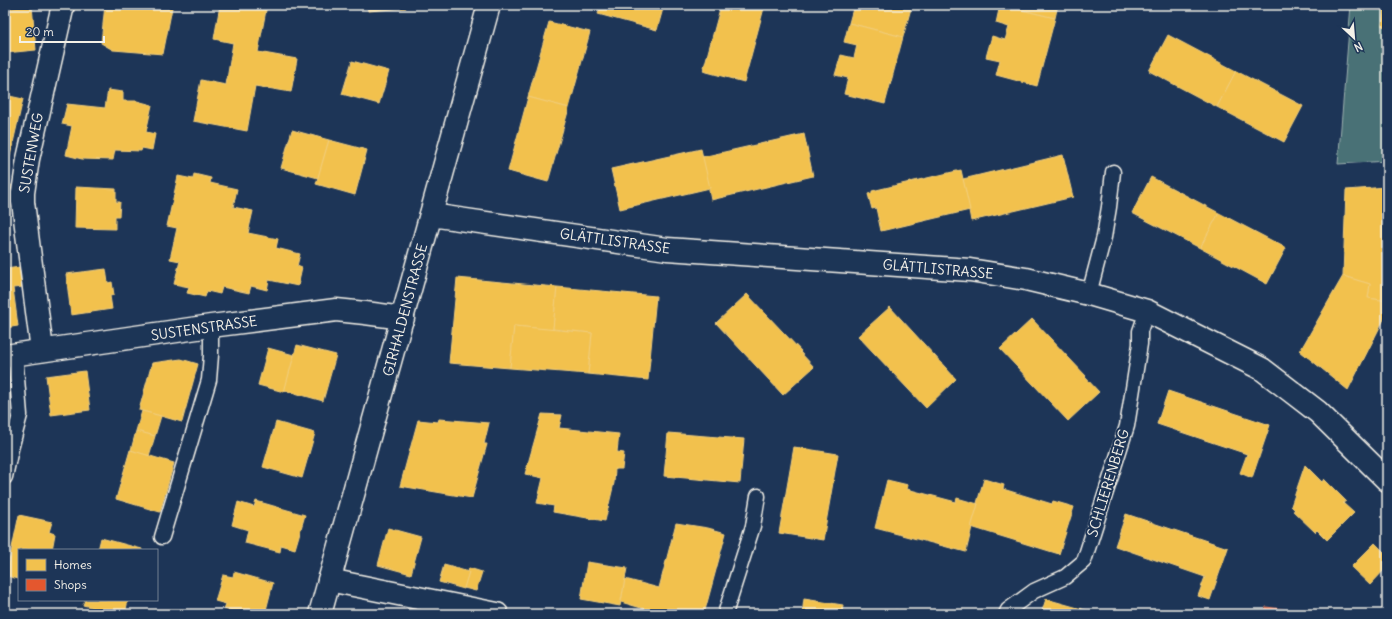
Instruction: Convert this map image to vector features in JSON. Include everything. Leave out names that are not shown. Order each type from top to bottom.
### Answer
[{"type":"street","name":"SUSTENWEG","points":[[42,350],[24,215],[23,193],[28,159],[63,5]]},
{"type":"street","name":"GIRHALDENSTRASSE","points":[[320,614],[489,5]]},
{"type":"street","name":"GLÄTTLISTRASSE","points":[[431,215],[667,249],[970,270],[1026,278],[1089,294],[1147,311],[1262,369],[1318,412],[1387,480]]},
{"type":"street","name":"SUSTENSTRASSE","points":[[10,355],[211,326],[336,310],[403,318]]},
{"type":"street","points":[[329,580],[464,611],[497,614]]},
{"type":"lane","points":[[1089,294],[1104,237],[1113,172]]},
{"type":"lane","name":"SCHLIERENBERG","points":[[1006,614],[1008,610],[1034,591],[1065,577],[1084,561],[1127,426],[1140,344],[1140,331],[1147,311]]},
{"type":"lane","points":[[162,537],[209,380],[211,326]]},
{"type":"lane","points":[[5,476],[10,449],[20,415],[10,355]]},
{"type":"lane","points":[[726,614],[753,526],[758,496]]},
{"type":"green space","points":[[1351,5],[1387,5],[1387,161],[1338,164]]},
{"type":"building: Homes","points":[[105,5],[171,5],[172,8],[163,54],[113,50],[101,43]]},
{"type":"building: Homes","points":[[220,5],[267,5],[258,52],[297,59],[291,92],[255,86],[247,131],[193,121],[201,80],[226,85],[233,43],[214,39]]},
{"type":"building: Homes","points":[[367,5],[406,5],[406,8],[368,11]]},
{"type":"building: Homes","points":[[601,5],[664,5],[657,30],[598,14]]},
{"type":"building: Homes","points":[[721,5],[755,5],[764,8],[744,82],[703,71]]},
{"type":"building: Homes","points":[[854,5],[868,7],[868,5],[912,5],[903,37],[849,23]]},
{"type":"building: Homes","points":[[1000,5],[1055,18],[1037,86],[996,75],[1000,60],[986,57],[992,36],[1005,40],[1009,27],[996,23]]},
{"type":"building: Homes","points":[[1003,5],[1058,5],[1055,18]]},
{"type":"building: Homes","points":[[1384,5],[1387,5],[1387,27],[1382,26]]},
{"type":"building: Homes","points":[[32,6],[36,50],[5,53],[5,9]]},
{"type":"building: Homes","points":[[549,22],[590,32],[569,108],[528,97]]},
{"type":"building: Homes","points":[[849,23],[903,37],[885,104],[844,94],[848,78],[835,75],[841,55],[854,58],[857,45],[844,42]]},
{"type":"building: Homes","points":[[1168,35],[1236,71],[1217,107],[1149,71]]},
{"type":"building: Homes","points":[[352,61],[389,71],[379,104],[342,94]]},
{"type":"building: Homes","points":[[1236,71],[1303,106],[1284,142],[1217,107]]},
{"type":"building: Homes","points":[[108,90],[123,92],[123,101],[137,101],[152,105],[146,132],[155,134],[152,150],[142,148],[141,151],[115,150],[113,160],[82,159],[66,155],[72,126],[62,124],[67,104],[105,108]]},
{"type":"building: Homes","points":[[5,95],[23,99],[5,178]]},
{"type":"building: Homes","points":[[528,97],[569,108],[548,182],[508,171]]},
{"type":"building: Homes","points":[[292,130],[329,140],[318,178],[281,168]]},
{"type":"building: Homes","points":[[804,134],[813,176],[711,200],[702,157]]},
{"type":"building: Homes","points":[[329,140],[367,150],[355,195],[316,184]]},
{"type":"building: Homes","points":[[701,149],[710,188],[620,209],[611,169]]},
{"type":"building: Homes","points":[[1063,155],[1073,197],[971,221],[963,179]]},
{"type":"building: Homes","points":[[961,170],[970,210],[881,231],[876,208],[872,209],[868,194],[872,193],[872,191]]},
{"type":"building: Homes","points":[[194,174],[211,178],[210,183],[237,189],[233,207],[253,211],[248,233],[278,239],[276,248],[300,254],[297,266],[302,268],[298,286],[269,280],[267,290],[251,286],[249,293],[222,287],[220,294],[207,291],[205,297],[187,293],[189,287],[174,284],[180,261],[170,259],[177,228],[167,226],[178,176],[193,179]]},
{"type":"building: Homes","points":[[1151,177],[1219,213],[1200,248],[1132,213]]},
{"type":"building: Homes","points":[[5,184],[11,185],[5,214]]},
{"type":"building: Homes","points":[[76,187],[116,189],[116,202],[120,202],[119,216],[115,216],[115,229],[75,228]]},
{"type":"building: Homes","points":[[1387,187],[1387,301],[1368,298],[1370,284],[1343,276],[1346,190]]},
{"type":"building: Homes","points":[[1219,213],[1286,248],[1267,284],[1200,248]]},
{"type":"building: Homes","points":[[5,262],[6,269],[20,267],[23,287],[13,288],[18,326],[5,328]]},
{"type":"building: Homes","points":[[106,269],[108,283],[112,282],[114,295],[110,296],[112,309],[71,315],[66,274]]},
{"type":"building: Homes","points":[[1343,276],[1370,284],[1368,298],[1387,301],[1384,319],[1348,390],[1300,351]]},
{"type":"building: Homes","points":[[457,278],[557,287],[553,330],[514,326],[510,368],[449,363]]},
{"type":"building: Homes","points":[[557,287],[656,296],[648,380],[588,374],[592,333],[553,329]]},
{"type":"building: Homes","points":[[747,294],[801,351],[800,352],[814,367],[783,395],[716,323]]},
{"type":"building: Homes","points":[[890,307],[956,379],[926,408],[858,336]]},
{"type":"building: Homes","points":[[1032,319],[1086,376],[1085,377],[1099,392],[1068,421],[1000,349]]},
{"type":"building: Homes","points":[[514,326],[592,333],[588,374],[510,368]]},
{"type":"building: Homes","points":[[297,345],[336,355],[323,401],[284,390]]},
{"type":"building: Homes","points":[[268,348],[294,355],[284,392],[258,385]]},
{"type":"building: Homes","points":[[181,359],[198,364],[182,422],[139,410],[152,363]]},
{"type":"building: Homes","points":[[85,371],[90,410],[51,415],[46,376]]},
{"type":"building: Homes","points":[[1168,391],[1270,425],[1252,478],[1240,473],[1247,454],[1157,424]]},
{"type":"building: Homes","points":[[142,411],[161,416],[155,436],[136,431]]},
{"type":"building: Homes","points":[[542,414],[562,415],[559,428],[619,434],[617,452],[624,453],[622,469],[615,469],[614,483],[605,521],[553,512],[554,506],[537,503],[543,478],[525,474]]},
{"type":"building: Homes","points":[[439,419],[489,423],[484,444],[487,444],[472,498],[400,486],[418,420],[438,422]]},
{"type":"building: Homes","points":[[276,422],[315,433],[302,478],[263,467]]},
{"type":"building: Homes","points":[[136,431],[155,436],[149,456],[131,450]]},
{"type":"building: Homes","points":[[668,433],[744,439],[740,483],[664,476]]},
{"type":"building: Homes","points":[[794,447],[838,454],[823,540],[779,533]]},
{"type":"building: Homes","points":[[130,450],[174,463],[160,512],[116,499]]},
{"type":"building: Homes","points":[[1305,465],[1322,482],[1324,479],[1346,501],[1343,503],[1354,513],[1327,540],[1317,530],[1315,532],[1293,511],[1295,510],[1291,506]]},
{"type":"building: Homes","points":[[984,479],[1004,485],[1003,489],[1052,504],[1053,501],[1074,507],[1059,554],[971,527]]},
{"type":"building: Homes","points":[[887,480],[908,485],[907,489],[956,502],[957,498],[978,504],[971,527],[966,552],[875,528]]},
{"type":"building: Homes","points":[[256,501],[305,515],[295,549],[281,545],[280,552],[245,543],[248,530],[232,525],[238,502],[254,507]]},
{"type":"building: Homes","points":[[1126,514],[1228,548],[1210,600],[1198,596],[1205,577],[1115,546]]},
{"type":"building: Homes","points":[[19,515],[52,522],[49,532],[55,534],[52,549],[18,549],[18,579],[6,576]]},
{"type":"building: Homes","points":[[676,523],[708,528],[726,533],[704,614],[668,614],[621,602],[625,579],[659,588]]},
{"type":"building: Homes","points":[[388,528],[421,537],[411,574],[378,565]]},
{"type":"building: Homes","points":[[101,538],[142,549],[98,549]]},
{"type":"building: Homes","points":[[1375,543],[1387,555],[1387,567],[1370,585],[1351,567]]},
{"type":"building: Homes","points":[[587,562],[627,568],[620,606],[581,599]]},
{"type":"building: Homes","points":[[444,565],[469,572],[464,589],[439,582]]},
{"type":"building: Homes","points":[[469,568],[482,572],[476,591],[464,588]]},
{"type":"building: Homes","points":[[234,572],[273,583],[265,614],[237,614],[224,609],[226,604],[215,601],[223,575],[233,577]]},
{"type":"building: Homes","points":[[804,599],[843,605],[842,614],[802,614]]},
{"type":"building: Homes","points":[[1046,599],[1089,611],[1088,614],[1041,614]]},
{"type":"building: Homes","points":[[85,601],[128,601],[125,614],[119,614],[83,605]]},
{"type":"building: Homes","points":[[895,610],[920,614],[894,614]]},
{"type":"building: Shops","points":[[1266,607],[1320,614],[1265,614]]},
{"type":"building: Shops","points":[[1387,608],[1387,614],[1381,614]]}]
